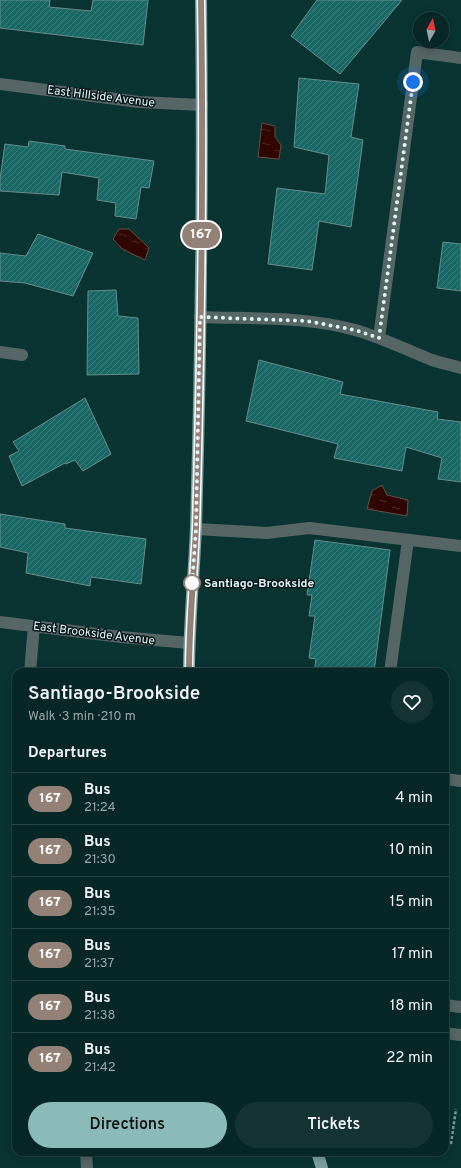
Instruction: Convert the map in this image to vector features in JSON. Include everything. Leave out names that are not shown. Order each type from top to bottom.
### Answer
[{"type":"main road","points":[[189,668],[189,643],[196,529],[200,317],[202,105],[201,0]]},
{"type":"main road","points":[[318,1156],[322,1168]]},
{"type":"street","points":[[379,338],[417,52],[461,58]]},
{"type":"street","name":"East Hillside Avenue","points":[[0,84],[139,102],[202,105]]},
{"type":"street","points":[[200,317],[307,321],[355,330],[379,338],[432,360],[461,368]]},
{"type":"street","points":[[0,352],[22,355]]},
{"type":"street","points":[[196,529],[267,533],[308,528],[461,546]]},
{"type":"street","points":[[391,668],[408,540]]},
{"type":"street","name":"East Brookside Avenue","points":[[0,622],[121,637],[189,643]]},
{"type":"street","points":[[30,668],[34,626]]},
{"type":"street","points":[[449,780],[461,781]]},
{"type":"street","points":[[449,1006],[461,1007]]},
{"type":"street","points":[[449,1034],[461,1035]]},
{"type":"street","points":[[86,1156],[87,1168]]},
{"type":"path","points":[[451,1144],[456,1109]]},
{"type":"water","points":[[262,123],[275,126],[275,137],[281,145],[279,159],[258,157]]},
{"type":"water","points":[[119,229],[129,229],[149,248],[145,260],[122,249],[113,239]]},
{"type":"water","points":[[382,485],[387,495],[408,500],[407,516],[367,509],[372,491]]},
{"type":"building","points":[[0,0],[50,0],[49,7],[91,11],[93,0],[148,0],[143,45],[0,28]]},
{"type":"building","points":[[317,0],[402,0],[340,74],[291,36]]},
{"type":"building","points":[[299,78],[359,84],[351,137],[363,140],[351,227],[319,221],[312,270],[268,264],[277,188],[325,194],[329,155],[294,147]]},
{"type":"building","points":[[29,141],[65,146],[65,149],[154,161],[149,188],[141,187],[136,219],[115,216],[116,203],[97,200],[99,178],[62,172],[59,195],[0,191],[0,179],[5,144],[28,147]]},
{"type":"building","points":[[38,234],[93,253],[73,296],[25,283],[0,281],[0,253],[26,256]]},
{"type":"building","points":[[443,242],[461,244],[461,291],[437,288]]},
{"type":"building","points":[[116,290],[118,316],[138,318],[139,374],[87,375],[88,291]]},
{"type":"building","points":[[259,360],[343,382],[340,394],[438,412],[437,419],[461,422],[461,482],[438,479],[442,458],[406,447],[402,471],[334,458],[338,444],[246,421]]},
{"type":"building","points":[[85,398],[111,454],[83,471],[75,460],[66,464],[65,463],[22,486],[9,456],[19,451],[13,442]]},
{"type":"building","points":[[0,514],[65,524],[65,528],[146,539],[141,584],[91,577],[90,586],[26,573],[28,553],[0,547]]},
{"type":"building","points":[[315,540],[390,550],[375,668],[315,668],[316,659],[309,658],[315,616],[309,616],[312,595],[307,595]]},
{"type":"bus line","name":"167","points":[[189,668],[189,643],[196,529],[200,317],[202,105],[201,0]]},
{"type":"place","name":"Santiago-Brookside","points":[[192,583]]},
{"type":"route","points":[[192,583],[192,586],[196,529],[200,317],[307,321],[331,324],[379,338],[413,82]]}]
